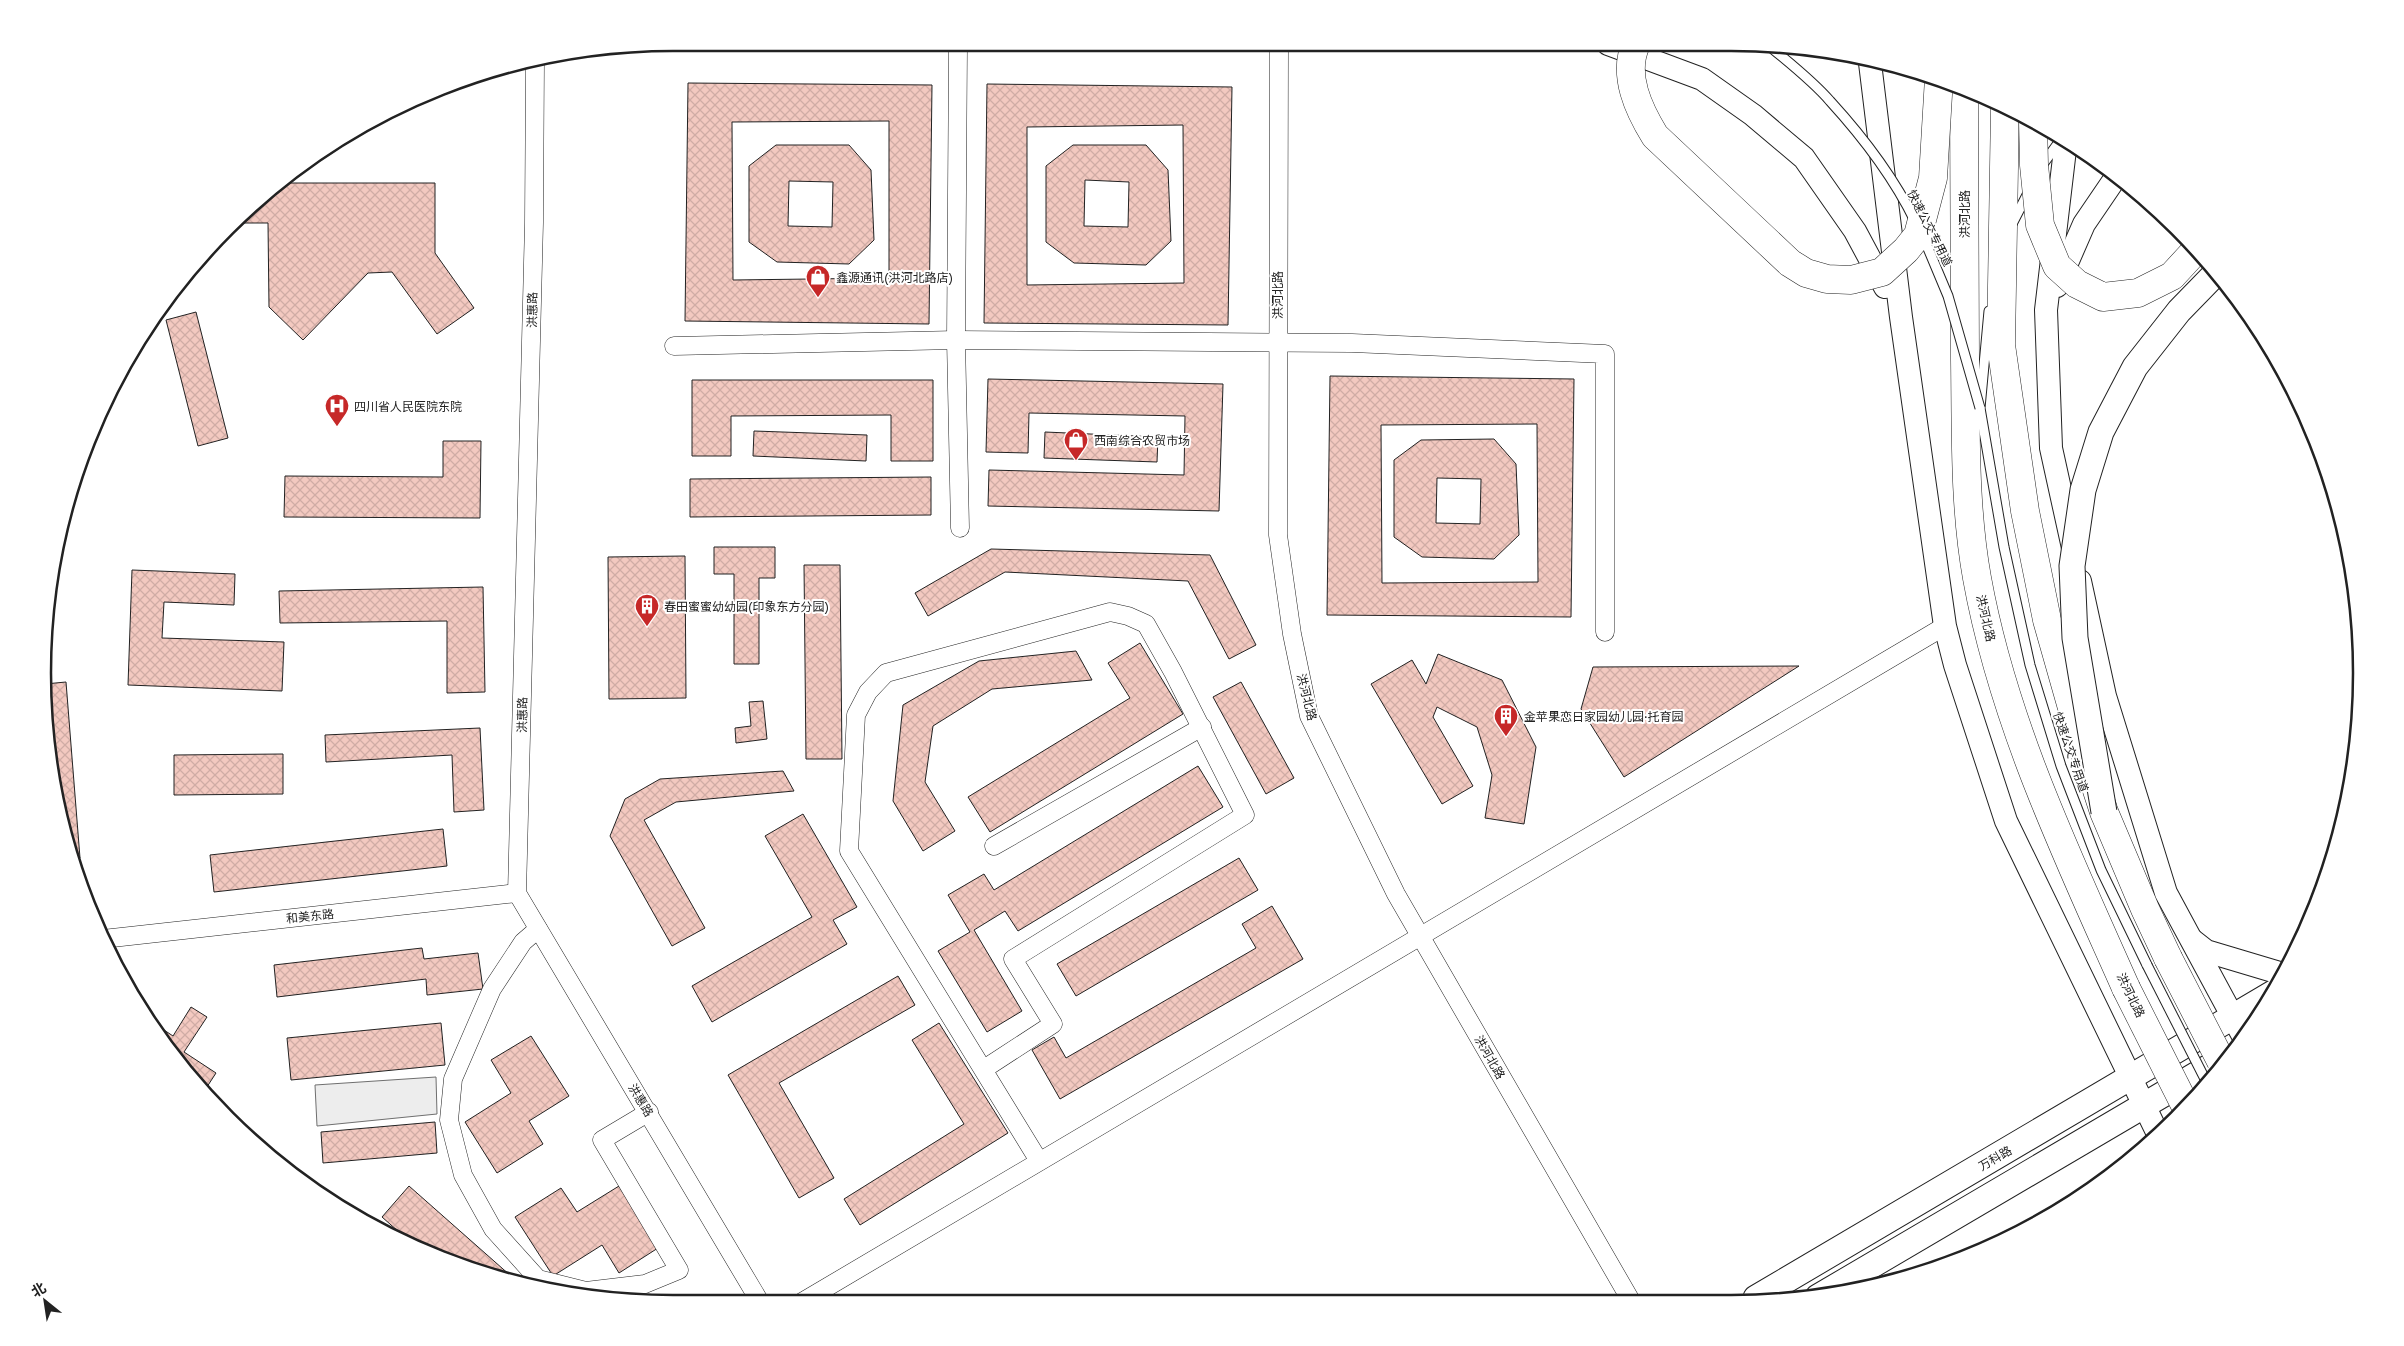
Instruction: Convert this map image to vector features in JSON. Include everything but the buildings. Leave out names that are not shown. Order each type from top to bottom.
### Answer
[{"type":"main road","points":[[1635,51],[1631,78],[1640,114],[1655,136],[1790,263],[1806,274],[1827,280],[1851,280],[1882,272],[1906,250],[1918,235],[1933,178],[1938,87]]},
{"type":"main road","name":"洪河北路","points":[[1964,97],[1968,512],[1977,576],[1989,636],[2034,776],[2126,988],[2183,1100]]},
{"type":"main road","points":[[2005,115],[2001,345],[2025,511],[2047,620],[2066,691],[2104,812],[2144,909],[2220,1056]]},
{"type":"main road","points":[[2033,130],[2034,165],[2040,225],[2057,266],[2076,284],[2103,297],[2138,293],[2172,276],[2191,255]]},
{"type":"main road","points":[[2104,812],[2075,638],[2072,566],[2083,490],[2101,432],[2135,367],[2179,311],[2211,279]]},
{"type":"main road","name":"万科路","points":[[1764,1293],[2130,1078],[2238,1026],[2250,1015]]},
{"type":"main road","points":[[1838,1285],[2212,1066]]},
{"type":"street","points":[[958,51],[956,340],[960,528]]},
{"type":"street","name":"洪河北路","points":[[1279,51],[1278,535],[1292,634],[1309,716],[1396,894],[1628,1295]]},
{"type":"street","points":[[1626,51],[1702,80],[1753,115],[1804,158],[1855,231],[1901,317]]},
{"type":"street","name":"洪惠路","points":[[535,67],[534,224],[517,893],[756,1295]]},
{"type":"street","points":[[1871,67],[1901,317],[1945,626],[1955,664],[2006,821],[2155,1128]]},
{"type":"street","points":[[2065,149],[2046,310],[2051,448],[2105,696],[2166,893],[2238,1026]]},
{"type":"street","points":[[2046,310],[2084,224],[2112,183]]},
{"type":"street","points":[[674,346],[956,340],[1352,343],[1605,354],[1605,632]]},
{"type":"street","points":[[984,1069],[1053,1024],[1013,959],[1245,815],[1202,727],[1146,624],[1128,616],[1110,612],[886,673],[868,692],[856,715],[849,851],[1039,1161]]},
{"type":"street","points":[[814,1295],[1945,626]]},
{"type":"street","points":[[994,846],[1202,727]]},
{"type":"street","name":"和美东路","points":[[111,938],[517,893]]},
{"type":"street","points":[[538,929],[523,942],[492,989],[454,1079],[449,1120],[463,1175],[493,1229],[538,1279],[557,1284]]},
{"type":"street","points":[[2191,939],[2206,951],[2276,972]]},
{"type":"street","points":[[598,1290],[645,1284],[679,1270],[602,1140],[648,1112]]},
{"type":"lane","name":"快速公交专用道","points":[[1778,54],[1830,100],[1866,144],[1907,205],[1932,254],[1948,296],[1980,408],[2008,563],[2030,665],[2061,766],[2102,870],[2204,1076]]},
{"type":"lane","points":[[1993,281],[2010,228],[2047,156],[2057,144]]},
{"type":"lane","name":"快速公交专用道","points":[[1980,408],[1990,300]]},
{"type":"shaded area","points":[[436,1077],[437,1114],[317,1126],[315,1085]]},
{"type":"place","name":"鑫源通讯(洪河北路店)","points":[[818,298]]},
{"type":"place","name":"四川省人民医院东院","points":[[337,427]]},
{"type":"place","name":"西南综合农贸市场","points":[[1076,461]]},
{"type":"place","name":"春田蜜蜜幼幼园(印象东方分园)","points":[[647,627]]},
{"type":"place","name":"金苹果恋日家园幼儿园·托育园","points":[[1506,737]]}]
